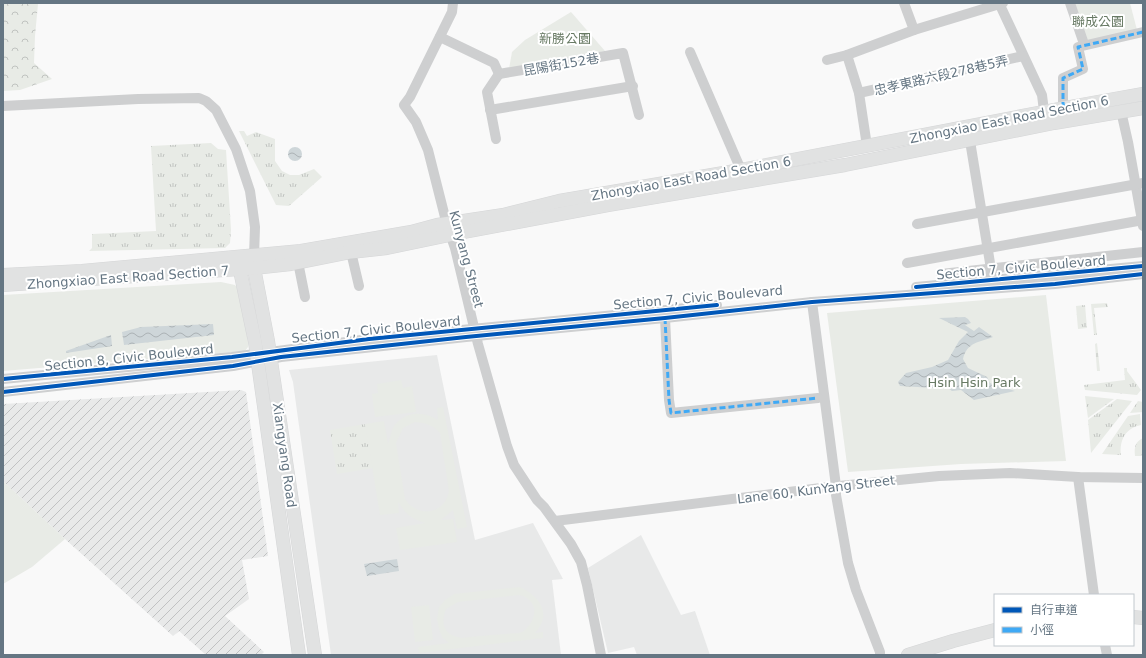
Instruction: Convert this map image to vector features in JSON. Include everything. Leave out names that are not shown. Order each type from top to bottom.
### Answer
[{"type":"main road","name":"Zhongxiao East Road Section 6","points":[[254,262],[301,251],[411,232],[438,225],[449,230],[615,204],[845,165],[970,141],[1045,118],[1064,108],[1143,94]]},
{"type":"main road","name":"Zhongxiao East Road Section 6","points":[[254,262],[298,262],[352,252],[387,248],[503,215],[559,202],[867,146],[1045,118],[1143,108]]},
{"type":"main road","name":"Zhongxiao East Road Section 7","points":[[3,275],[254,262]]},
{"type":"main road","name":"Xiangyang Road","points":[[254,262],[263,356],[300,655]]},
{"type":"main road","name":"Zhongxiao East Road Section 7","points":[[3,285],[239,263]]},
{"type":"main road","name":"Xiangyang Road","points":[[239,263],[263,356],[315,655]]},
{"type":"main road","points":[[908,655],[927,652],[994,630]]},
{"type":"street","name":"Kunyang Street","points":[[453,3],[452,12],[440,37],[426,62],[410,97],[404,105],[414,118],[424,139],[507,446],[514,465],[537,500],[555,521],[581,562],[601,655]]},
{"type":"street","points":[[904,3],[914,30]]},
{"type":"street","points":[[827,60],[914,30],[1000,3],[1042,95],[1045,118]]},
{"type":"street","points":[[1070,3],[1084,44]]},
{"type":"street","points":[[1064,108],[1062,103],[1063,78],[1083,69],[1078,47],[1084,44],[1143,32]]},
{"type":"street","points":[[440,37],[494,63],[499,74],[487,92],[496,139]]},
{"type":"street","points":[[690,52],[741,170]]},
{"type":"street","name":"昆陽街152巷","points":[[499,74],[624,53],[632,86]]},
{"type":"street","points":[[847,54],[858,93],[867,146]]},
{"type":"street","name":"忠孝東路六段278巷5弄","points":[[858,93],[1023,56]]},
{"type":"street","points":[[490,110],[632,86],[639,115]]},
{"type":"street","points":[[3,106],[138,99],[199,98],[206,101],[216,110],[236,149],[250,190],[255,227],[254,262]]},
{"type":"street","points":[[907,264],[1142,222],[1139,184],[1121,111]]},
{"type":"street","points":[[970,141],[988,249],[991,279]]},
{"type":"street","points":[[917,224],[1139,184]]},
{"type":"street","points":[[352,252],[359,286]]},
{"type":"street","points":[[941,274],[991,279],[1143,252]]},
{"type":"street","points":[[298,262],[305,297]]},
{"type":"street","name":"Section 7, Civic Boulevard","points":[[476,332],[991,279],[1143,266]]},
{"type":"street","name":"Section 7, Civic Boulevard","points":[[263,356],[369,338],[476,332],[665,318],[812,302],[991,279],[1055,284],[1143,274]]},
{"type":"street","points":[[812,302],[836,495],[848,563],[856,590],[880,655]]},
{"type":"street","points":[[665,318],[671,413],[818,398]]},
{"type":"street","name":"Section 8, Civic Boulevard","points":[[3,379],[232,357],[263,356]]},
{"type":"street","name":"Section 8, Civic Boulevard","points":[[3,392],[233,366],[263,356]]},
{"type":"street","name":"Lane 60, KunYang Street","points":[[555,521],[836,486],[939,476],[1010,474],[1143,478]]},
{"type":"street","points":[[1078,477],[1094,594]]},
{"type":"shaded area","points":[[437,355],[475,540],[533,523],[563,579],[552,580],[561,655],[331,655],[293,382],[289,370]]},
{"type":"shaded area","points":[[241,390],[246,392],[268,556],[242,560],[249,599],[225,616],[264,652],[261,655],[206,655],[179,631],[173,636],[3,481],[3,404]]},
{"type":"shaded area","points":[[641,535],[681,615],[695,611],[710,655],[637,655],[634,647],[608,653],[588,568]]},
{"type":"green space","points":[[3,3],[38,4],[34,63],[52,79],[20,90],[3,91]]},
{"type":"green space","name":"聯成公園","points":[[1074,3],[1130,3],[1137,30],[1087,41]]},
{"type":"green space","name":"新勝公園","points":[[571,12],[605,51],[509,69],[512,52],[525,40]]},
{"type":"green space","points":[[239,131],[244,131],[247,136],[256,132],[275,139],[275,161],[282,171],[290,175],[299,175],[314,169],[322,177],[289,206],[276,205]]},
{"type":"green space","points":[[211,143],[218,149],[226,150],[231,230],[230,243],[225,248],[89,251],[92,248],[92,234],[156,231],[151,146]]},
{"type":"green space","points":[[221,282],[235,285],[240,291],[248,343],[248,347],[245,351],[3,371],[3,295]]},
{"type":"green space","name":"Hsin Hsin Park","points":[[1046,295],[1066,461],[961,464],[848,472],[827,313]]},
{"type":"green space","points":[[1107,303],[1108,307],[1094,308],[1097,335],[1094,335],[1091,304]]},
{"type":"green space","points":[[1085,305],[1087,328],[1078,329],[1076,306]]},
{"type":"green space","points":[[1097,343],[1100,371],[1097,371],[1095,344]]},
{"type":"green space","points":[[1124,368],[1127,368],[1127,371],[1141,390],[1137,395],[1085,390],[1084,385],[1125,380]]},
{"type":"green space","points":[[401,380],[403,388],[412,386],[416,412],[375,417],[372,394],[378,393],[377,384]]},
{"type":"green space","points":[[1085,396],[1114,399],[1088,418]]},
{"type":"green space","points":[[1117,399],[1132,401],[1091,453],[1088,420]]},
{"type":"green space","points":[[1138,401],[1143,402],[1143,412],[1130,413]]},
{"type":"green space","points":[[443,407],[467,527],[457,529],[453,510],[441,520],[453,519],[457,542],[400,550],[396,528],[425,523],[409,516],[398,502],[399,513],[380,515],[365,424],[384,421],[388,444],[394,426],[404,417],[421,414],[438,420],[437,408]],"holes":[[[415,422],[432,426],[440,433],[449,491],[442,505],[430,511],[416,509],[405,499],[396,443],[403,428]]]},
{"type":"green space","points":[[1140,414],[1141,425],[1131,429],[1122,440],[1121,455],[1102,454],[1128,416]]},
{"type":"green space","points":[[365,424],[373,468],[337,474],[330,430]]},
{"type":"green space","points":[[1143,438],[1143,456],[1135,456],[1136,445],[1138,441]]},
{"type":"green space","points":[[3,481],[65,539],[32,567],[3,584]]},
{"type":"green space","points":[[520,587],[533,595],[541,606],[543,619],[535,633],[543,632],[543,638],[419,653],[418,647],[449,643],[442,637],[437,619],[439,607],[445,600],[454,594]],"holes":[[[518,595],[526,597],[534,608],[534,615],[531,622],[522,632],[462,638],[456,637],[447,632],[445,628],[443,620],[446,609],[458,602]]]},
{"type":"green space","points":[[429,605],[433,640],[415,642],[411,607]]},
{"type":"water","points":[[292,147],[298,147],[302,151],[302,157],[298,161],[292,161],[288,157],[288,151]]},
{"type":"water","points":[[965,317],[971,323],[965,325],[974,331],[979,327],[993,337],[979,342],[968,349],[963,359],[968,368],[987,377],[990,383],[1015,391],[974,400],[961,390],[952,391],[945,386],[934,388],[900,386],[898,382],[906,373],[932,367],[948,360],[959,341],[968,332],[939,318]]},
{"type":"water","points":[[213,324],[214,335],[124,345],[122,332],[141,327]]},
{"type":"water","points":[[111,335],[112,346],[66,353],[66,351]]},
{"type":"water","points":[[397,559],[399,571],[367,576],[364,564]]},
{"type":"marked path","points":[[1064,108],[1063,78],[1083,69],[1078,47],[1143,32]]},
{"type":"marked path","points":[[665,318],[671,413],[818,398]]},
{"type":"cycle path","points":[[916,287],[1143,266]]},
{"type":"cycle path","points":[[3,392],[233,366],[281,357],[466,337],[812,302],[1055,284],[1143,274]]},
{"type":"cycle path","points":[[3,379],[232,357],[369,339],[717,305]]}]
